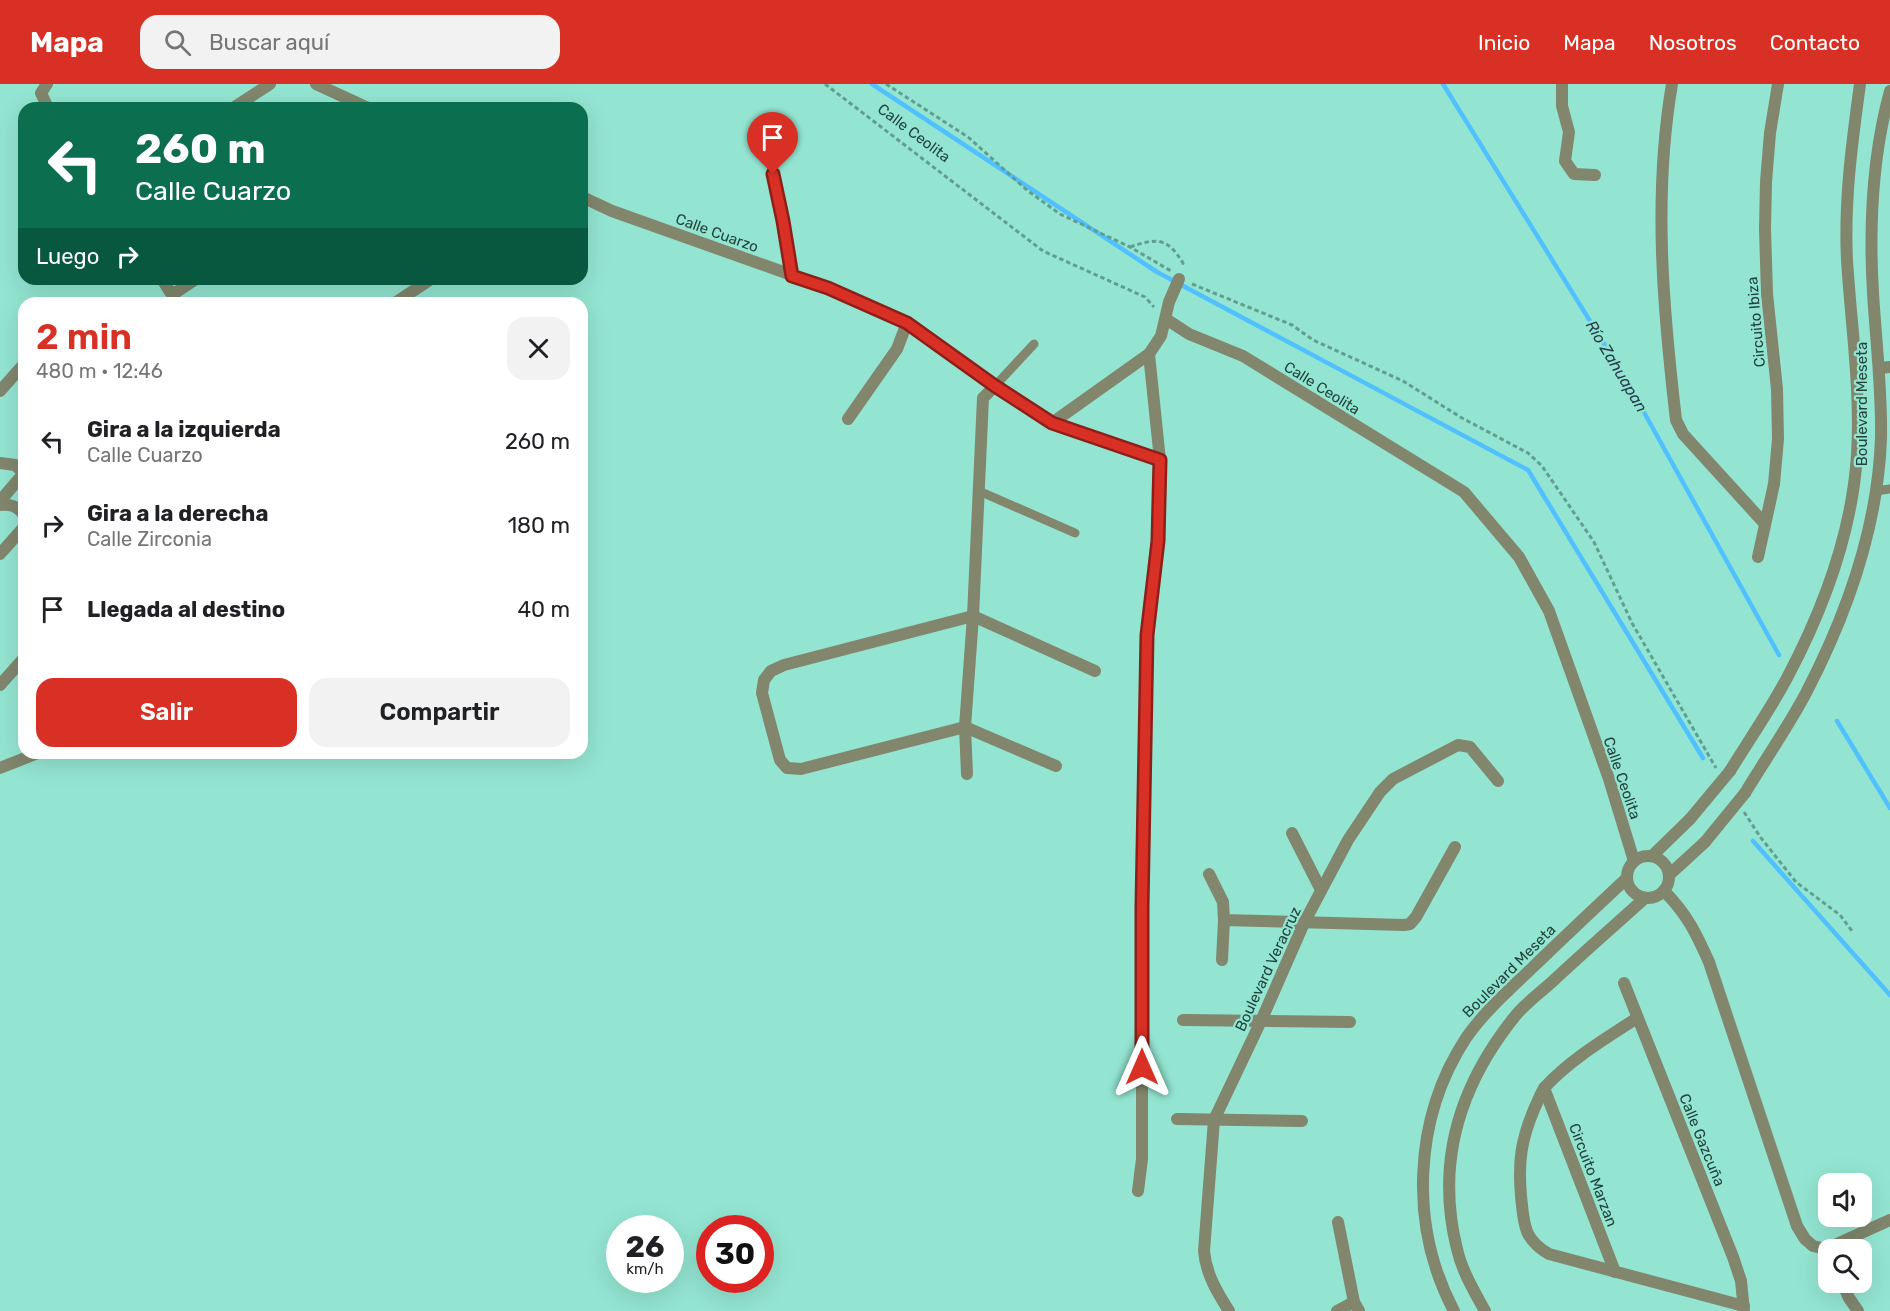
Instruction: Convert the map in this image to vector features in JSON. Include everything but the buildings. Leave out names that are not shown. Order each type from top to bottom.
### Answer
[{"type":"street","points":[[242,102],[270,84]]},
{"type":"street","points":[[316,84],[355,102]]},
{"type":"street","points":[[1562,84],[1562,106],[1569,132],[1565,161],[1574,174],[1595,175]]},
{"type":"street","points":[[1672,84],[1664,144],[1661,238],[1665,325],[1676,420],[1683,434],[1765,524]]},
{"type":"street","name":"Circuito Ibiza","points":[[1758,557],[1774,484],[1778,439],[1777,389],[1767,294],[1765,229],[1770,133],[1778,84]]},
{"type":"street","name":"Boulevard Meseta","points":[[1652,856],[1690,819],[1730,771],[1787,680],[1814,624],[1838,553],[1853,493],[1857,456],[1858,406],[1847,260],[1846,205],[1860,84]]},
{"type":"street","name":"Boulevard Meseta","points":[[1669,875],[1705,842],[1744,793],[1806,693],[1844,611],[1862,560],[1876,491],[1881,438],[1884,368],[1873,291],[1873,189],[1890,91]]},
{"type":"street","name":"Calle Cuarzo","points":[[588,200],[612,211],[828,288],[907,323],[995,386],[1052,423],[1160,460]]},
{"type":"street","points":[[1052,423],[1149,354],[1161,336],[1169,302],[1177,283]]},
{"type":"street","points":[[176,297],[189,285]]},
{"type":"street","points":[[404,297],[422,285]]},
{"type":"street","name":"Calle Ceolita","points":[[1166,319],[1189,334],[1243,356],[1464,492],[1519,557],[1549,611],[1609,779],[1634,861]]},
{"type":"street","points":[[848,419],[897,349],[907,323]]},
{"type":"street","points":[[1138,1191],[1142,1159],[1142,906],[1147,635],[1158,541],[1160,460],[1149,354]]},
{"type":"street","points":[[0,391],[18,371]]},
{"type":"street","points":[[967,774],[965,727],[973,616],[983,398],[995,386]]},
{"type":"street","points":[[0,463],[15,465],[18,468]]},
{"type":"street","points":[[0,503],[18,480]]},
{"type":"street","points":[[0,503],[18,509]]},
{"type":"street","points":[[0,554],[18,534]]},
{"type":"street","points":[[1056,766],[965,727],[801,768],[788,768],[780,760],[762,693],[764,680],[771,671],[784,665],[973,616],[1095,671]]},
{"type":"street","points":[[0,685],[18,665]]},
{"type":"street","name":"Boulevard Veracruz","points":[[1229,1311],[1216,1291],[1205,1262],[1204,1251],[1214,1120],[1304,923],[1348,840],[1380,792],[1393,780],[1458,745],[1470,747],[1498,781]]},
{"type":"street","points":[[0,768],[23,759]]},
{"type":"street","points":[[1292,833],[1322,890]]},
{"type":"street","points":[[1224,920],[1410,924],[1455,847]]},
{"type":"street","points":[[1652,856],[1666,867],[1669,875],[1668,884],[1664,891],[1655,897],[1645,898],[1636,895],[1629,888],[1628,869],[1634,861],[1652,856]]},
{"type":"street","points":[[1209,874],[1223,902],[1222,960]]},
{"type":"street","name":"Boulevard Meseta","points":[[1454,1311],[1434,1266],[1422,1203],[1423,1168],[1428,1130],[1439,1089],[1447,1069],[1467,1037],[1491,1007],[1627,878]]},
{"type":"street","points":[[1664,891],[1681,908],[1696,932],[1709,962],[1797,1226],[1805,1239],[1818,1248]]},
{"type":"street","points":[[1485,1311],[1457,1250],[1451,1217],[1452,1145],[1459,1115],[1471,1084],[1489,1053],[1518,1013],[1645,898]]},
{"type":"street","name":"Calle Gazcuña","points":[[1624,983],[1733,1257],[1741,1281],[1744,1309]]},
{"type":"street","points":[[1637,1018],[1585,1052],[1544,1088],[1528,1124],[1522,1145],[1519,1170],[1524,1225],[1530,1239],[1549,1254],[1744,1309]]},
{"type":"street","points":[[1183,1020],[1350,1022]]},
{"type":"street","name":"Circuito Marzan","points":[[1544,1088],[1615,1272]]},
{"type":"street","points":[[1177,1119],[1302,1121]]},
{"type":"street","points":[[1851,1239],[1890,1220]]},
{"type":"street","points":[[1337,1311],[1356,1307],[1338,1222]]},
{"type":"street","points":[[1847,1293],[1858,1311]]},
{"type":"lane","points":[[768,151],[792,276]]},
{"type":"lane","points":[[995,386],[1034,344]]},
{"type":"lane","points":[[1876,491],[1890,489]]},
{"type":"lane","points":[[979,491],[1075,533]]},
{"type":"path","name":"Calle Ceolita","points":[[825,84],[1043,251],[1145,297],[1166,319]]},
{"type":"path","points":[[1130,247],[1150,240],[1166,244],[1176,252],[1183,263],[1177,283]]},
{"type":"waterway","points":[[872,84],[1157,272],[1528,470],[1703,758]]},
{"type":"waterway","name":"Río Zahuapan","points":[[1443,84],[1621,371],[1779,655]]},
{"type":"waterway","name":"Río Zahuapan","points":[[1837,721],[1890,808]]},
{"type":"waterway","points":[[1753,841],[1890,995]]},
{"type":"route","points":[[773,174],[792,276],[828,288],[907,323],[995,386],[1052,423],[1160,460],[1158,541],[1147,635],[1142,906],[1142,1067]]}]
